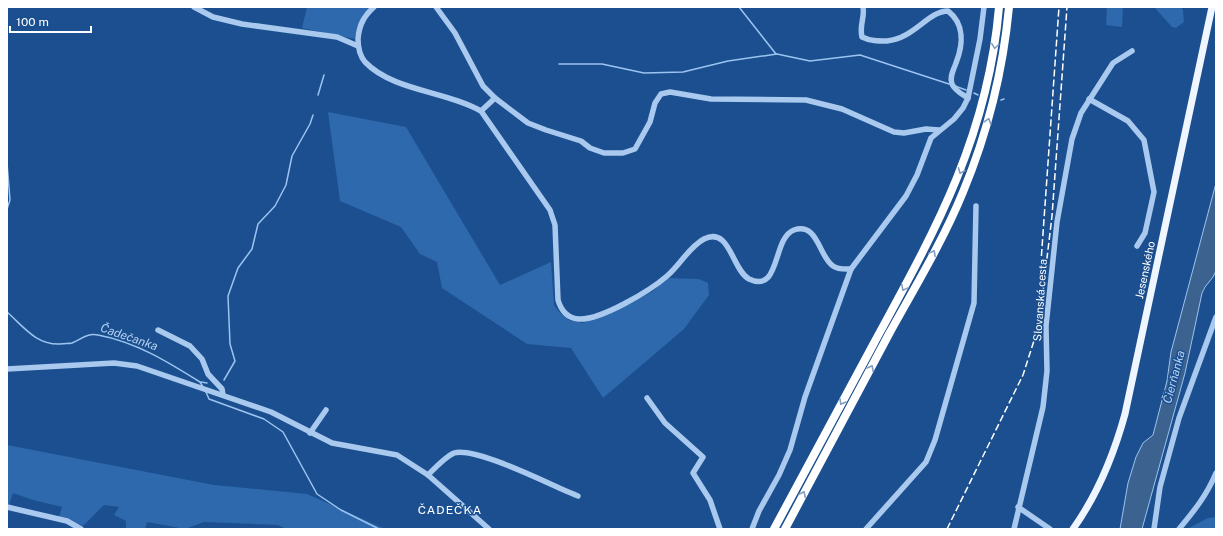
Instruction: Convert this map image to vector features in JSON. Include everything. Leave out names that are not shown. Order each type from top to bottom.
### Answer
[{"type":"highway","points":[[774,529],[917,264],[955,187],[971,144],[983,104],[994,50],[1000,7]]},
{"type":"highway","points":[[785,529],[924,270],[963,192],[980,148],[992,107],[1004,51],[1009,7]]},
{"type":"main road","name":"Jesenského","points":[[1073,529],[1104,474],[1125,414],[1212,7]]},
{"type":"street","points":[[194,7],[213,17],[242,24],[337,38],[358,46]]},
{"type":"street","points":[[374,7],[359,27],[358,46],[364,61],[379,72],[401,83],[466,103],[481,111],[496,130],[553,217],[558,300],[564,312],[574,318],[592,318],[622,305],[646,291],[669,274],[696,244],[706,238],[711,237],[721,240],[726,244],[742,273],[754,280],[763,280],[772,272],[783,240],[789,233],[796,229],[804,230],[814,236],[827,260],[833,266],[840,269],[851,268]]},
{"type":"street","points":[[436,7],[455,33],[483,86],[495,98],[528,123],[581,141],[590,148],[604,154],[622,153],[635,149],[650,122],[655,103],[661,94],[670,92],[711,99],[812,101],[842,109],[894,132],[904,133],[926,128],[939,130]]},
{"type":"street","points":[[863,7],[864,13],[860,28],[862,37],[874,41],[892,40],[903,37],[915,31],[936,14],[948,11],[959,23],[962,40],[952,75],[952,84],[956,91],[968,98]]},
{"type":"street","points":[[752,529],[759,511],[779,475],[790,450],[810,382],[851,268],[906,196],[917,175],[928,143],[939,130],[954,119],[963,108],[968,98],[980,39],[984,7]]},
{"type":"street","name":"Slovanská cesta","points":[[1014,529],[1043,407],[1047,371],[1046,326],[1057,222],[1072,139],[1081,113],[1089,99],[1100,86],[1113,63],[1132,51]]},
{"type":"street","points":[[481,111],[495,98]]},
{"type":"street","points":[[1089,99],[1128,121],[1144,140],[1154,192],[1145,233],[1137,246]]},
{"type":"street","points":[[866,529],[926,462],[935,440],[974,303],[976,206]]},
{"type":"street","points":[[1154,529],[1160,487],[1179,418],[1216,317]]},
{"type":"street","points":[[158,330],[190,346],[202,359],[208,374],[222,389],[223,395]]},
{"type":"street","points":[[7,369],[126,364],[195,385],[271,412],[310,433],[342,446],[397,455],[428,475],[489,529]]},
{"type":"street","points":[[647,398],[662,420],[703,457],[693,473],[710,500],[720,529]]},
{"type":"street","points":[[310,433],[326,410]]},
{"type":"street","points":[[428,475],[453,454],[464,452],[515,468],[558,489],[578,496]]},
{"type":"street","points":[[1179,529],[1201,502],[1216,473]]},
{"type":"street","points":[[7,507],[67,520],[81,529]]},
{"type":"street","points":[[1018,507],[1050,529]]},
{"type":"shaded area","points":[[307,7],[370,7],[357,27],[355,39],[302,28]]},
{"type":"shaded area","points":[[1107,7],[1123,7],[1122,27],[1106,25]]},
{"type":"shaded area","points":[[1154,7],[1180,7],[1183,10],[1184,22],[1176,28],[1172,27]]},
{"type":"shaded area","points":[[328,112],[406,127],[500,285],[551,262],[554,305],[560,313],[569,320],[583,323],[623,306],[652,292],[667,278],[699,279],[708,283],[709,295],[684,329],[603,398],[571,348],[527,344],[442,288],[437,262],[420,254],[401,227],[340,201]]},
{"type":"shaded area","points":[[7,445],[214,485],[307,494],[385,529],[286,529],[278,525],[204,522],[185,529],[147,522],[145,529],[126,529],[126,521],[114,515],[119,507],[104,505],[83,526],[59,517],[62,507],[33,500],[13,493],[9,505],[7,505]]},
{"type":"shaded area","points":[[1216,517],[1216,529],[1187,529],[1208,518]]},
{"type":"water","name":"Čierňanka","points":[[1216,183],[1216,271],[1202,293],[1185,373],[1142,529],[1120,529],[1128,483],[1136,457],[1143,443],[1153,435],[1167,381],[1171,352]]},
{"type":"waterway","points":[[739,7],[776,54]]},
{"type":"waterway","points":[[559,64],[602,64],[644,73],[683,72],[728,61],[777,54],[810,61],[860,55],[949,84]]},
{"type":"waterway","points":[[318,95],[324,75]]},
{"type":"waterway","points":[[955,86],[966,90]]},
{"type":"waterway","points":[[974,93],[978,95]]},
{"type":"waterway","points":[[224,380],[235,361],[230,344],[228,296],[238,268],[252,249],[258,224],[275,206],[286,185],[292,156],[310,124],[313,115]]},
{"type":"waterway","points":[[7,163],[10,200],[7,209]]},
{"type":"waterway","name":"Čadečanka","points":[[7,312],[31,334],[44,342],[52,344],[71,343],[87,336],[94,335],[112,338],[125,342],[164,360],[200,382],[203,387]]},
{"type":"waterway","name":"Čadečanka","points":[[201,382],[207,383]]},
{"type":"waterway","name":"Čadečanka","points":[[206,392],[209,399],[264,419],[283,432],[317,494],[341,510],[379,529]]},
{"type":"railway","points":[[1040,276],[1059,7]]},
{"type":"railway","points":[[947,529],[1023,375],[1039,325],[1052,216],[1067,7]]},
{"type":"district","name":"ČADEČKA","points":[[450,510]]}]
